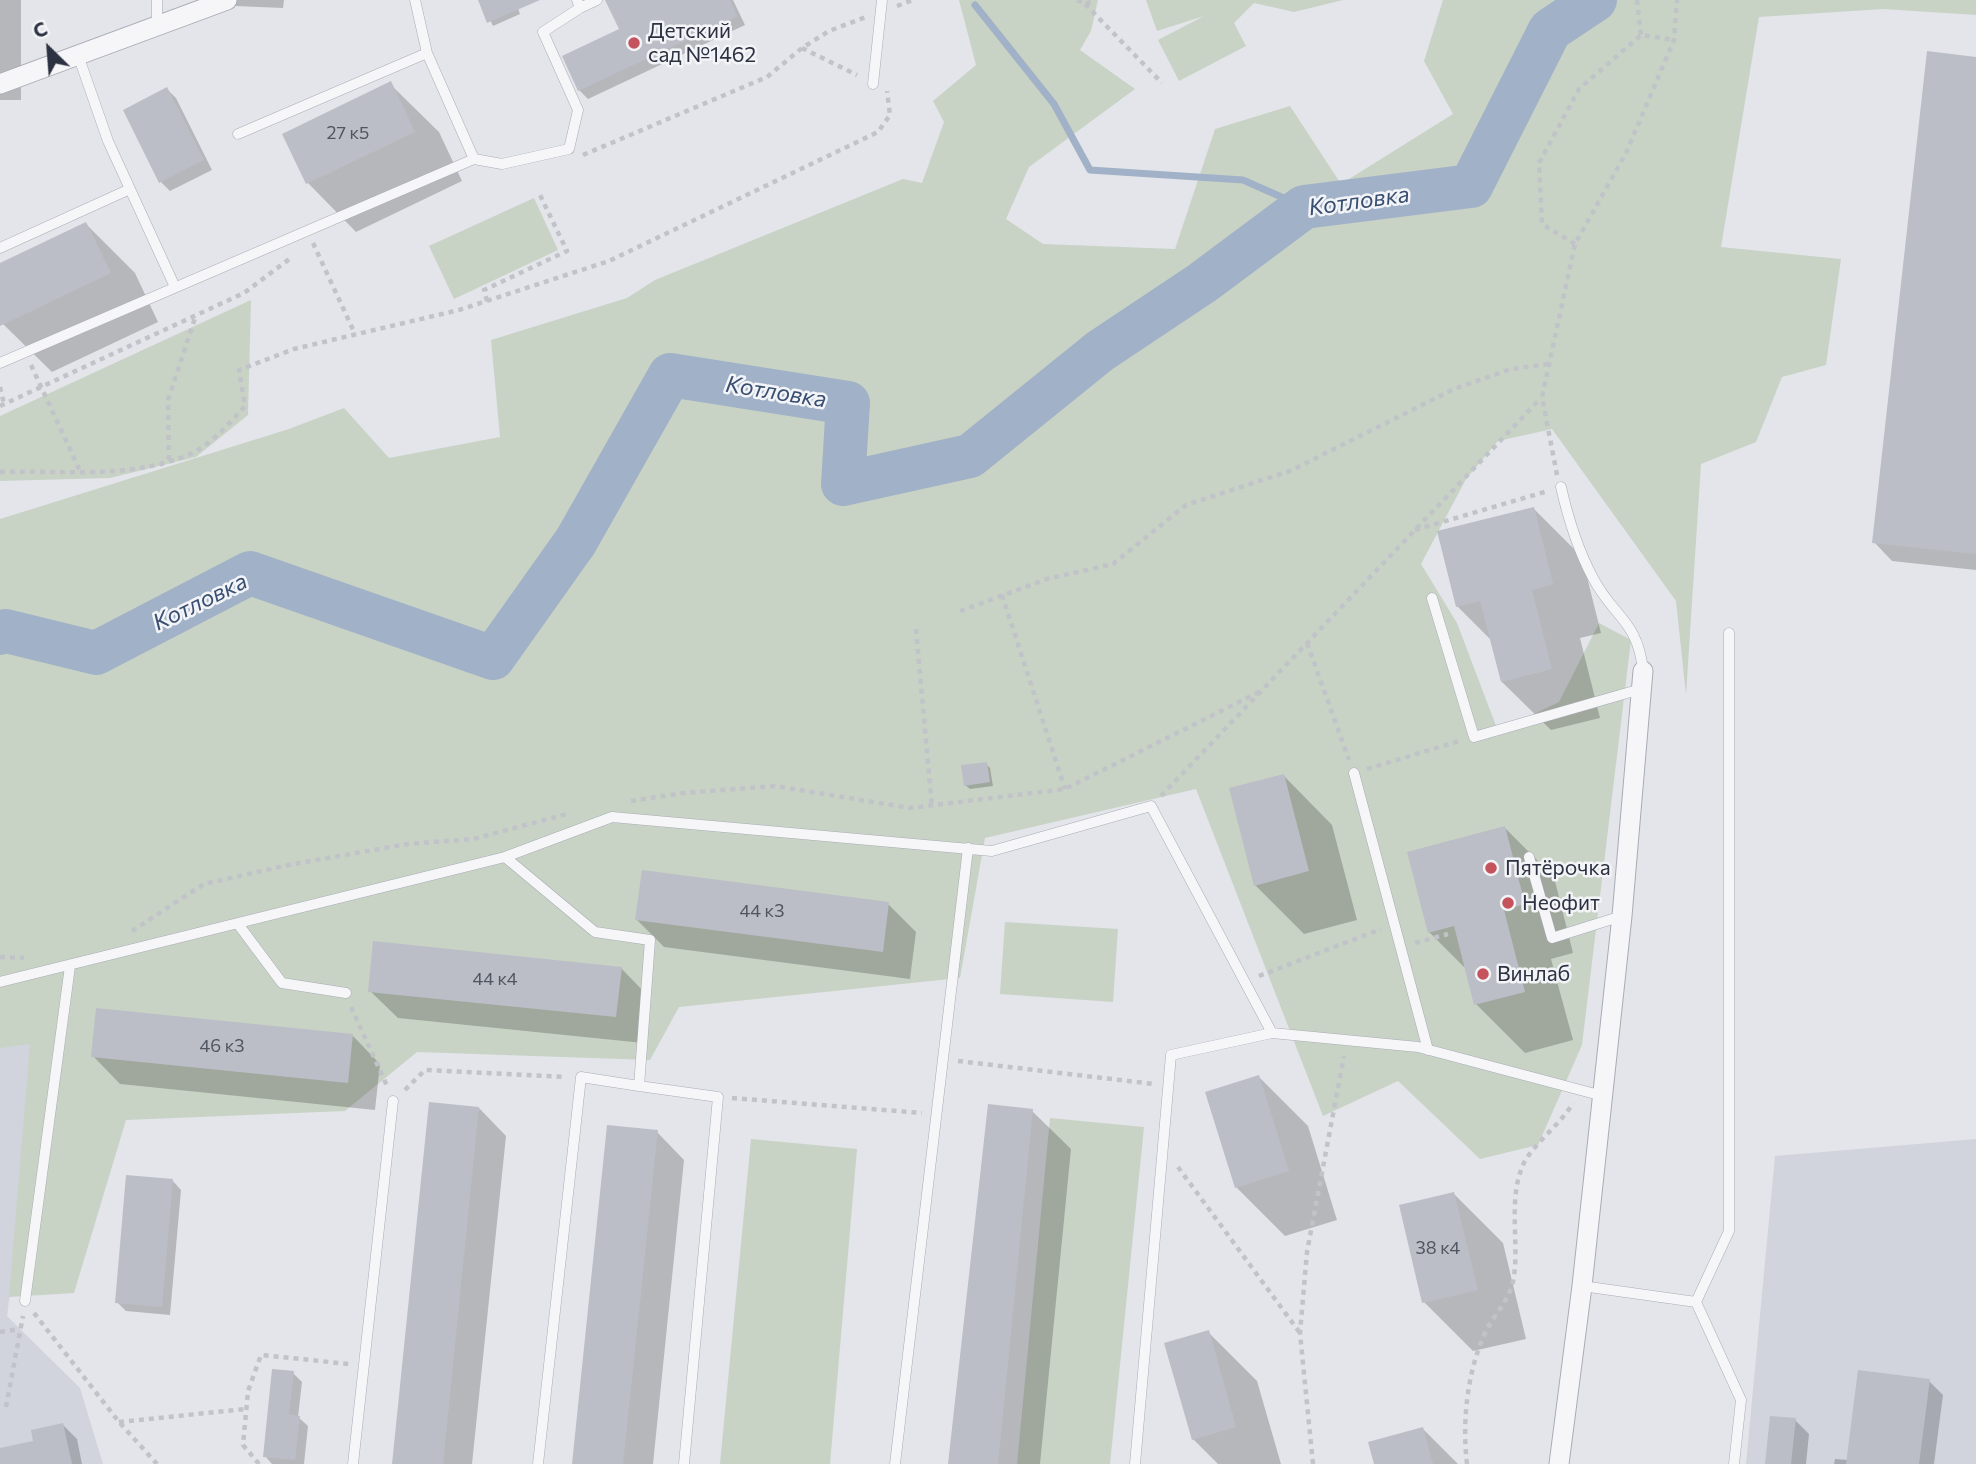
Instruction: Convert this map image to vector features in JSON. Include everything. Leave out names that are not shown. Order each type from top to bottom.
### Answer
[{"type":"street","points":[[0,83],[227,0]]},
{"type":"street","points":[[1559,1464],[1603,1096],[1622,916],[1642,680]]},
{"type":"lane","points":[[156,25],[157,0]]},
{"type":"lane","points":[[415,0],[427,53],[474,159]]},
{"type":"lane","points":[[0,362],[474,159],[502,164],[569,149],[578,110],[543,32],[578,4],[597,0]]},
{"type":"lane","points":[[873,84],[882,0]]},
{"type":"lane","points":[[238,134],[427,53]]},
{"type":"lane","points":[[78,55],[108,141],[175,287]]},
{"type":"lane","points":[[0,248],[130,189]]},
{"type":"lane","points":[[1432,598],[1474,737],[1642,680],[1640,646],[1629,624],[1593,580],[1569,520],[1561,487]]},
{"type":"lane","points":[[1728,633],[1729,1231],[1696,1302],[1741,1400],[1734,1464]]},
{"type":"lane","points":[[1354,772],[1428,1050]]},
{"type":"lane","points":[[0,982],[505,857],[612,817],[992,850],[1151,806],[1272,1033]]},
{"type":"lane","points":[[895,1464],[968,848]]},
{"type":"lane","points":[[505,857],[595,932],[650,940],[639,1086]]},
{"type":"lane","points":[[1529,857],[1552,938],[1622,916]]},
{"type":"lane","points":[[238,924],[282,983],[345,993]]},
{"type":"lane","points":[[26,1301],[70,966]]},
{"type":"lane","points":[[1135,1464],[1171,1055],[1272,1033],[1428,1050],[1603,1096]]},
{"type":"lane","points":[[538,1464],[581,1077],[718,1097],[684,1464]]},
{"type":"lane","points":[[353,1464],[393,1101]]},
{"type":"lane","points":[[1582,1286],[1696,1302]]},
{"type":"path","points":[[573,159],[767,77],[802,48],[829,31],[913,0]]},
{"type":"path","points":[[1077,0],[1085,4],[1162,83]]},
{"type":"path","points":[[1085,4],[1095,0]]},
{"type":"path","points":[[1637,0],[1642,35]]},
{"type":"path","points":[[1415,530],[1561,487],[1542,397],[1575,244],[1626,153],[1674,40],[1677,0]]},
{"type":"path","points":[[1575,244],[1542,224],[1539,163],[1579,89],[1642,35],[1674,40]]},
{"type":"path","points":[[0,472],[104,473],[184,457],[221,432],[245,406],[239,370],[294,349],[488,301],[608,261],[878,132],[890,115],[888,92],[802,48]]},
{"type":"path","points":[[488,301],[484,290],[567,251],[540,195]]},
{"type":"path","points":[[0,387],[2,405],[244,293],[312,242],[325,236]]},
{"type":"path","points":[[312,242],[355,334]]},
{"type":"path","points":[[169,460],[168,400],[196,315]]},
{"type":"path","points":[[25,352],[81,473]]},
{"type":"path","points":[[960,611],[1046,579],[1113,564],[1186,505],[1290,471],[1454,389],[1511,369],[1549,364]]},
{"type":"path","points":[[1151,806],[1542,397]]},
{"type":"path","points":[[1002,595],[1065,789]]},
{"type":"path","points":[[916,629],[932,807]]},
{"type":"path","points":[[1307,643],[1354,772],[1474,737]]},
{"type":"path","points":[[1245,981],[1395,924]]},
{"type":"path","points":[[1401,947],[1448,934]]},
{"type":"path","points":[[345,993],[393,1101],[425,1070],[581,1077]]},
{"type":"path","points":[[1314,1464],[1300,1333],[1307,1252],[1347,1041]]},
{"type":"path","points":[[943,1059],[1168,1086]]},
{"type":"path","points":[[1467,1464],[1463,1428],[1468,1394],[1486,1332],[1510,1296],[1514,1276],[1516,1181],[1525,1161],[1547,1138],[1581,1090]]},
{"type":"path","points":[[718,1097],[936,1114]]},
{"type":"path","points":[[1163,1147],[1300,1333]]},
{"type":"path","points":[[6,1407],[26,1301]]},
{"type":"path","points":[[26,1301],[119,1422],[157,1464]]},
{"type":"path","points":[[0,1332],[20,1329]]},
{"type":"path","points":[[258,1464],[243,1445],[248,1391],[261,1355],[364,1366]]},
{"type":"path","points":[[119,1422],[246,1409]]},
{"type":"shaded area","points":[[45,1026],[7,1316],[80,1388],[103,1464],[0,1464],[0,1033]]},
{"type":"shaded area","points":[[1976,1139],[1976,1464],[1746,1464],[1775,1156]]},
{"type":"green space","points":[[959,0],[1098,0],[1091,31],[1080,50],[1135,89],[1029,167],[1006,219],[1043,244],[1175,249],[1215,129],[1290,106],[1341,184],[1453,114],[1424,61],[1443,0],[1976,0],[1976,15],[1883,9],[1759,17],[1721,247],[1841,259],[1826,365],[1782,377],[1756,442],[1701,464],[1686,695],[1676,601],[1552,429],[1498,441],[1466,479],[1421,564],[1457,623],[1498,731],[1559,702],[1599,623],[1631,640],[1582,1045],[1538,1145],[1480,1159],[1398,1081],[1323,1116],[1196,789],[985,838],[960,978],[679,1007],[650,1060],[417,1052],[345,1111],[126,1120],[74,1293],[9,1297],[30,1044],[0,1048],[0,519],[289,429],[344,408],[389,458],[500,437],[491,340],[627,298],[655,280],[903,179],[922,183],[944,122],[933,101],[976,65]]},
{"type":"green space","points":[[1146,0],[1343,0],[1294,12],[1254,3],[1234,23],[1246,46],[1179,81],[1158,40],[1204,16],[1157,31]]},
{"type":"green space","points":[[534,198],[558,250],[454,299],[429,246]]},
{"type":"green space","points":[[251,300],[248,415],[196,457],[110,478],[0,481],[0,416]]},
{"type":"green space","points":[[1005,922],[1118,929],[1113,1002],[1000,994]]},
{"type":"green space","points":[[1050,1118],[1144,1127],[1110,1464],[1017,1464]]},
{"type":"green space","points":[[751,1139],[857,1149],[830,1464],[720,1464]]},
{"type":"building","points":[[478,0],[540,0],[487,23]]},
{"type":"building","name":"Детский сад №1462","points":[[605,0],[730,0],[737,16],[578,91],[562,56],[619,29]]},
{"type":"building","points":[[1927,51],[1976,57],[1976,554],[1872,543]]},
{"type":"building","points":[[391,81],[415,132],[306,184],[282,134]]},
{"type":"building","points":[[167,87],[204,160],[159,183],[123,110]]},
{"type":"building","points":[[86,222],[111,273],[0,326],[0,263]]},
{"type":"building","points":[[1534,507],[1553,584],[1532,590],[1552,669],[1501,682],[1480,601],[1456,607],[1437,531]]},
{"type":"building","points":[[987,762],[990,782],[964,786],[961,765]]},
{"type":"building","points":[[1284,774],[1309,871],[1254,886],[1229,788]]},
{"type":"building","points":[[1505,826],[1525,904],[1504,910],[1525,992],[1474,1005],[1454,926],[1428,933],[1407,852]]},
{"type":"building","points":[[642,870],[889,902],[883,952],[635,920]]},
{"type":"building","points":[[373,941],[622,967],[616,1017],[368,992]]},
{"type":"building","points":[[96,1008],[353,1034],[348,1083],[91,1057]]},
{"type":"building","points":[[1259,1075],[1289,1171],[1235,1188],[1205,1092]]},
{"type":"building","points":[[429,1102],[479,1107],[443,1464],[392,1464]]},
{"type":"building","points":[[988,1104],[1033,1109],[998,1464],[948,1464]]},
{"type":"building","points":[[607,1125],[658,1130],[623,1464],[572,1464]]},
{"type":"building","points":[[126,1175],[173,1179],[162,1307],[115,1303]]},
{"type":"building","points":[[1454,1192],[1478,1290],[1422,1303],[1399,1205]]},
{"type":"building","points":[[1209,1330],[1236,1427],[1192,1440],[1164,1343]]},
{"type":"building","points":[[272,1369],[294,1371],[289,1414],[300,1416],[295,1460],[263,1457]]},
{"type":"building","points":[[1858,1370],[1930,1379],[1919,1464],[1846,1464]]},
{"type":"building","points":[[1770,1416],[1796,1418],[1791,1464],[1765,1464]]},
{"type":"building","points":[[63,1423],[72,1464],[0,1464],[0,1448],[33,1441],[31,1430]]},
{"type":"building","points":[[1423,1427],[1433,1464],[1374,1464],[1368,1442]]},
{"type":"waterway","name":"Котловка","points":[[0,633],[6,631],[96,653],[250,573],[493,658],[576,541],[670,375],[848,403],[843,484],[970,456],[1100,351],[1202,283],[1304,207],[1471,186],[1550,30],[1595,0]]},
{"type":"waterway","points":[[975,5],[1054,104],[1090,170],[1243,180],[1304,207]]},
{"type":"place","name":"Детский сад №1462","points":[[634,43]]},
{"type":"place","name":"Пятёрочка","points":[[1491,868]]},
{"type":"place","name":"Неофит","points":[[1508,903]]},
{"type":"place","name":"Винлаб","points":[[1483,974]]}]
